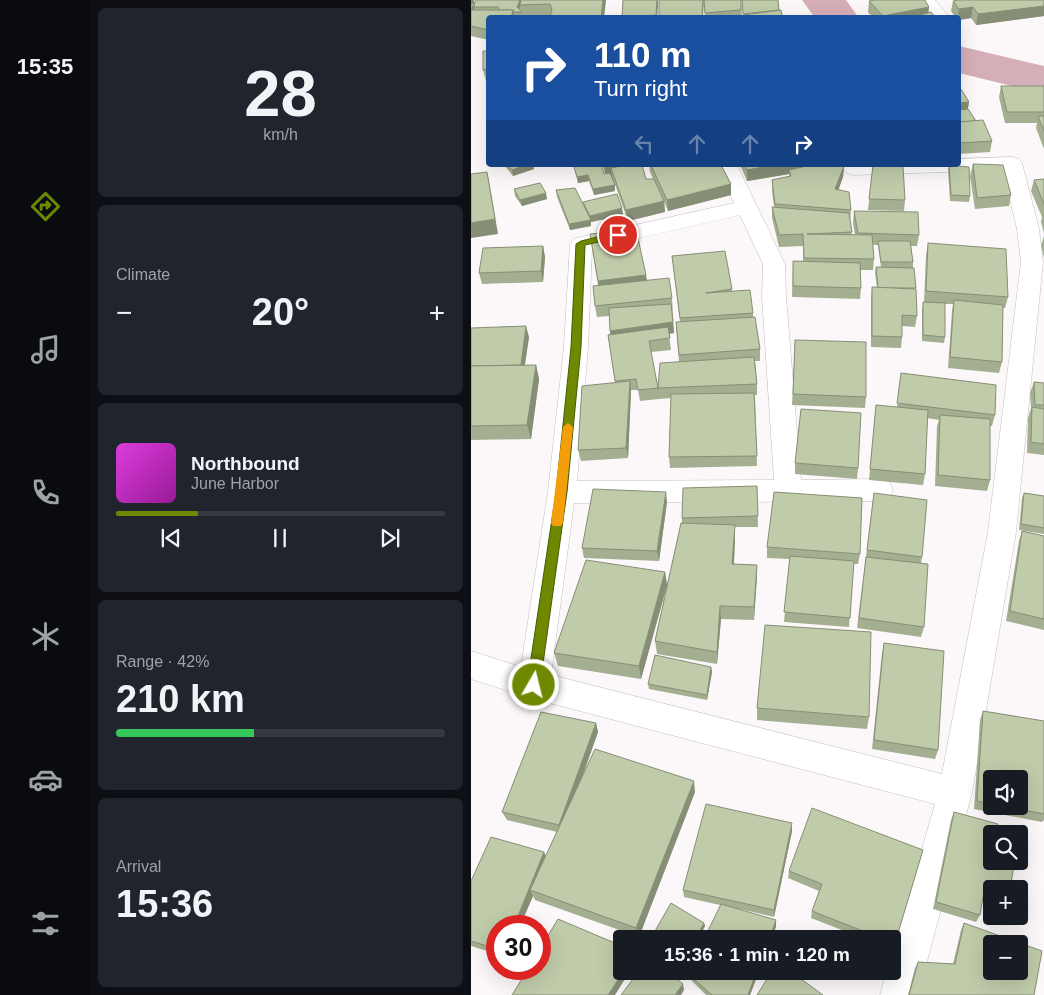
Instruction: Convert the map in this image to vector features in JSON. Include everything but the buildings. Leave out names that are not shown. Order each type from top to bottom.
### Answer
[{"type":"street","points":[[925,0],[939,15]]},
{"type":"street","points":[[899,995],[955,793],[1002,532],[1032,262],[1029,229],[1012,163],[961,165]]},
{"type":"street","points":[[728,167],[774,264],[774,297],[788,490]]},
{"type":"street","points":[[854,169],[906,167]]},
{"type":"street","points":[[534,685],[562,492],[576,347],[581,244],[748,206]]},
{"type":"street","points":[[562,492],[879,490]]},
{"type":"street","points":[[472,667],[534,685],[955,793]]},
{"type":"waterway","points":[[823,0],[836,15]]},
{"type":"waterway","points":[[961,60],[1044,80]]},
{"type":"slow traffic","points":[[557,523],[568,427]]},
{"type":"route","points":[[534,685],[562,492],[576,347],[581,244],[618,235]]}]
